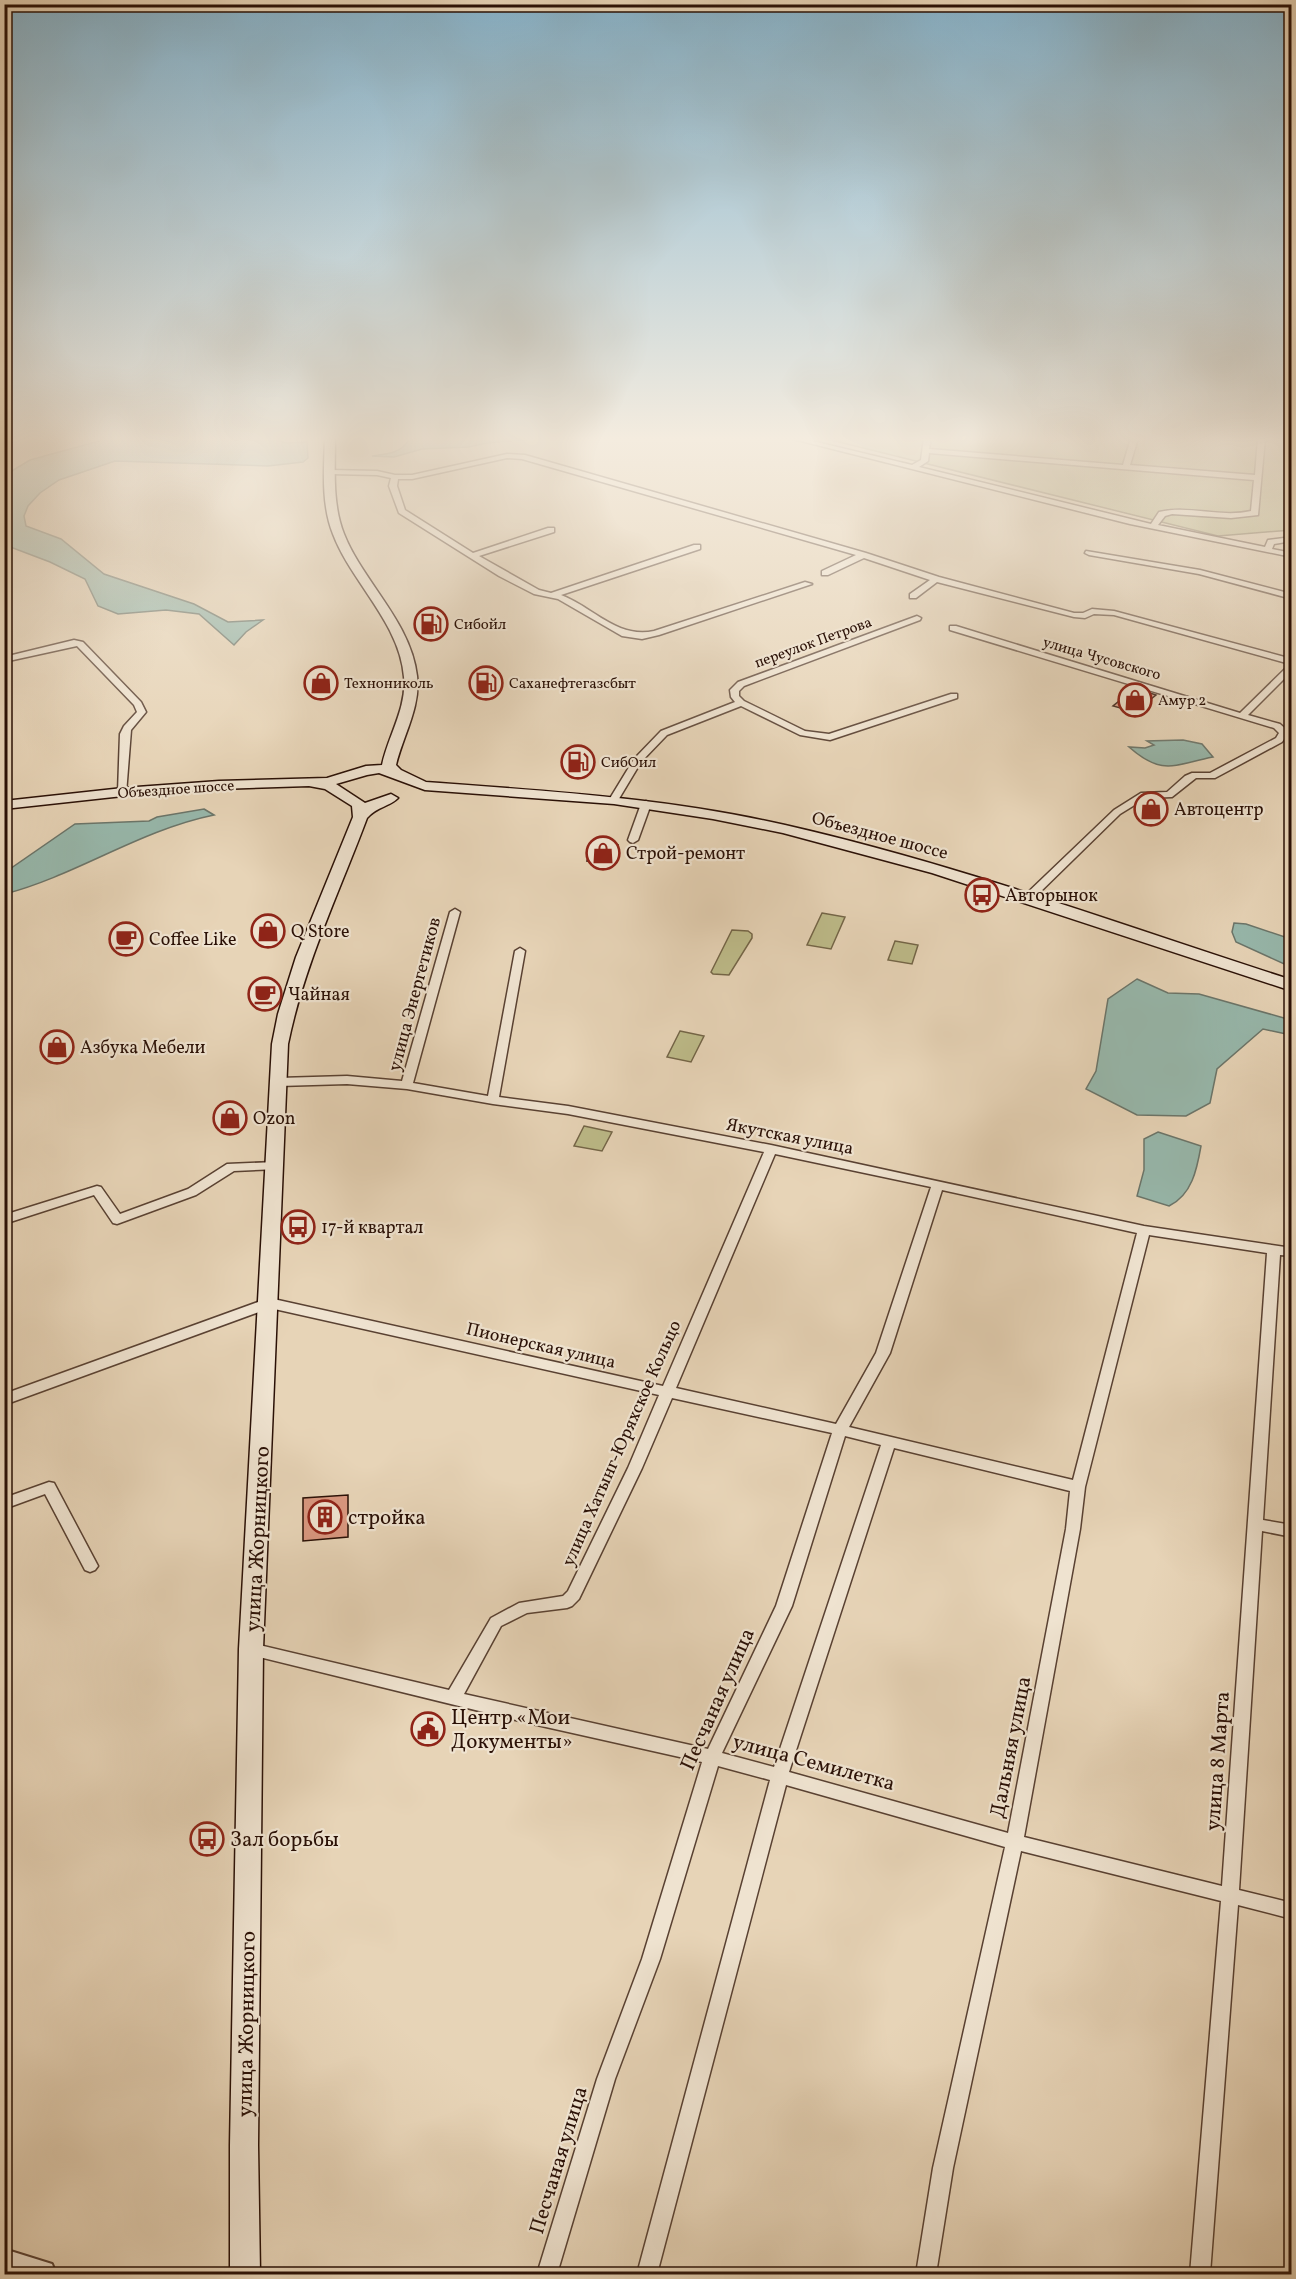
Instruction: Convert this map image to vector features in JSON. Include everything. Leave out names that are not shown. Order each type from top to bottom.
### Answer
[{"type":"main road","points":[[343,544],[393,629],[407,658],[411,675],[405,720],[393,746],[388,765],[406,783],[395,796],[371,805],[360,817]]},
{"type":"main road","points":[[309,782],[333,781],[378,764],[393,746]]},
{"type":"main road","name":"Объездное шоссе","points":[[354,773],[379,769],[425,786],[614,800],[784,828],[871,850],[1292,986]]},
{"type":"main road","points":[[354,773],[342,782],[340,789],[359,804],[360,817]]},
{"type":"main road","name":"Объездное шоссе","points":[[4,806],[123,792],[219,785],[309,782],[329,786],[346,796],[371,801],[445,788]]},
{"type":"main road","name":"улица Жорницкого","points":[[245,2274],[244,2145],[251,1649],[280,1044],[289,1000],[303,956],[360,817]]},
{"type":"street","points":[[457,544],[502,574],[548,596],[561,597],[625,634],[642,636],[808,584]]},
{"type":"street","points":[[474,555],[508,544]]},
{"type":"street","name":"улица Чусовского","points":[[825,544],[936,579],[1074,615],[1085,616],[1092,611],[1114,613],[1292,664],[1242,716]]},
{"type":"street","points":[[1235,544],[1292,555]]},
{"type":"street","points":[[1269,550],[1270,544]]},
{"type":"street","points":[[548,596],[697,547]]},
{"type":"street","points":[[1089,553],[1200,572],[1292,597]]},
{"type":"street","points":[[825,573],[862,555]]},
{"type":"street","points":[[913,596],[936,579]]},
{"type":"street","name":"переулок Петрова","points":[[741,703],[735,697],[734,690],[741,684],[917,618]]},
{"type":"street","name":"улица Чусовского","points":[[953,628],[1276,726],[1284,732],[1279,740],[1212,776],[1195,775],[1169,795],[1144,795],[1117,812],[1027,899]]},
{"type":"street","points":[[4,660],[74,643],[80,644],[138,704],[142,712],[126,729],[123,739],[125,759],[123,792]]},
{"type":"street","points":[[614,800],[637,761],[664,733],[741,703],[803,734],[830,738],[954,696]]},
{"type":"street","points":[[633,840],[646,804]]},
{"type":"street","name":"улица Энергетиков","points":[[407,1085],[455,912]]},
{"type":"street","points":[[493,1100],[520,951]]},
{"type":"street","name":"Якутская улица","points":[[279,1082],[347,1080],[407,1085],[568,1110],[771,1149],[1144,1230],[1292,1252]]},
{"type":"street","name":"улица Хатынг-Юряхское Кольцо","points":[[453,1698],[496,1622],[524,1607],[567,1602],[574,1595],[634,1468],[771,1149]]},
{"type":"street","points":[[4,1220],[97,1190],[117,1220],[192,1192],[231,1167],[275,1166]]},
{"type":"street","name":"Песчаная улица","points":[[547,2274],[606,2079],[651,1959],[712,1757],[784,1606],[840,1430],[883,1353],[938,1185]]},
{"type":"street","name":"Дальняя улица","points":[[926,2274],[943,2168],[1015,1842],[1073,1529],[1078,1487],[1144,1230]]},
{"type":"street","name":"улица 8 Марта","points":[[1200,2274],[1230,1896],[1274,1251]]},
{"type":"street","points":[[4,1400],[269,1303]]},
{"type":"street","name":"Пионерская улица","points":[[269,1303],[840,1430],[1078,1487]]},
{"type":"street","points":[[647,2274],[780,1775],[889,1442]]},
{"type":"street","points":[[4,1504],[50,1487],[90,1566]]},
{"type":"street","points":[[1256,1524],[1292,1531]]},
{"type":"street","name":"улица Семилетка","points":[[251,1649],[712,1757],[1015,1842],[1292,1911]]},
{"type":"street","points":[[4,2263],[42,2274]]},
{"type":"shaded area","points":[[822,913],[845,917],[831,949],[807,945]]},
{"type":"shaded area","points":[[732,930],[748,931],[752,934],[752,938],[729,975],[713,974],[711,972]]},
{"type":"shaded area","points":[[895,941],[918,945],[912,964],[888,960]]},
{"type":"shaded area","points":[[680,1031],[704,1036],[691,1062],[667,1057]]},
{"type":"shaded area","points":[[584,1126],[612,1132],[602,1151],[574,1146]]},
{"type":"water","points":[[68,544],[104,574],[194,604],[228,622],[263,620],[246,632],[234,645],[199,614],[166,610],[118,614],[98,606],[85,579],[50,562],[5,545]]},
{"type":"water","points":[[1183,740],[1202,744],[1213,757],[1179,765],[1160,765],[1151,762],[1129,747],[1145,748],[1154,745],[1147,741]]},
{"type":"water","points":[[204,809],[214,815],[160,831],[58,876],[5,894],[7,871],[75,824],[149,821],[157,817]]},
{"type":"water","points":[[1234,923],[1246,924],[1291,939],[1291,967],[1236,942],[1232,932]]},
{"type":"water","points":[[1137,979],[1168,993],[1199,994],[1291,1020],[1291,1035],[1263,1029],[1217,1069],[1210,1103],[1186,1116],[1137,1115],[1086,1089],[1096,1071],[1108,999]]},
{"type":"water","points":[[1158,1132],[1201,1146],[1195,1172],[1188,1188],[1177,1201],[1169,1206],[1137,1196],[1144,1170],[1144,1139]]},
{"type":"building","name":"Амур 2","points":[[1135,688],[1156,695],[1135,712],[1113,706]]},
{"type":"building","name":"Строй-ремонт","points":[[591,844],[618,845],[615,862],[587,861]]},
{"type":"building","name":"стройка","points":[[348,1495],[348,1537],[303,1541],[303,1498]]},
{"type":"place","name":"Сибойл","points":[[431,624]]},
{"type":"place","name":"Технониколь","points":[[321,683]]},
{"type":"place","name":"Саханефтегазсбыт","points":[[486,683]]},
{"type":"place","name":"Амур 2","points":[[1135,700]]},
{"type":"place","name":"СибОил","points":[[578,762]]},
{"type":"place","name":"Автоцентр","points":[[1151,809]]},
{"type":"place","name":"Строй-ремонт","points":[[603,853]]},
{"type":"place","name":"Авторынок","points":[[982,895]]},
{"type":"place","name":"Q Store","points":[[268,931]]},
{"type":"place","name":"Coffee Like","points":[[126,939]]},
{"type":"place","name":"Чайная","points":[[265,994]]},
{"type":"place","name":"Азбука Мебели","points":[[57,1047]]},
{"type":"place","name":"Ozon","points":[[230,1118]]},
{"type":"place","name":"17-й квартал","points":[[298,1227]]},
{"type":"place","name":"стройка","points":[[325,1517]]},
{"type":"place","name":"Центр «Мои Документы»","points":[[428,1729]]},
{"type":"place","name":"Зал борьбы","points":[[207,1839]]}]
